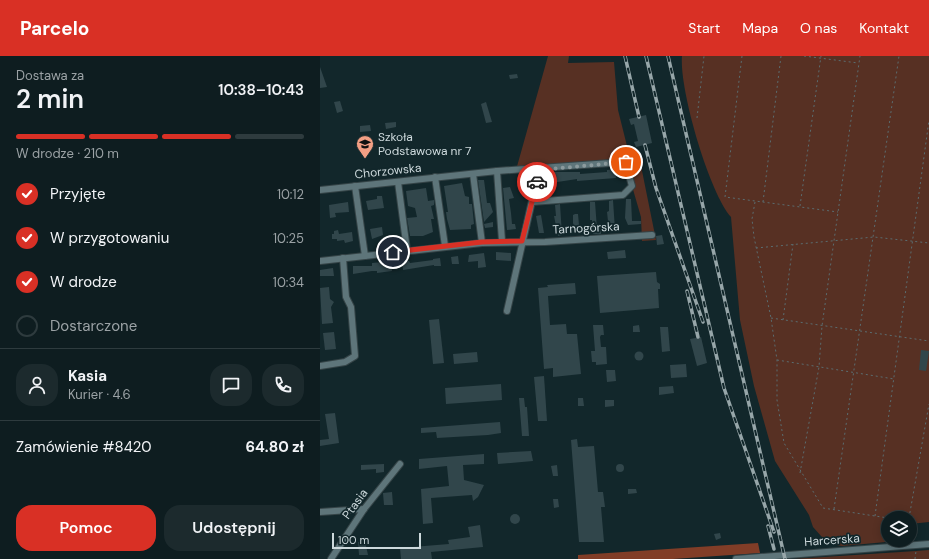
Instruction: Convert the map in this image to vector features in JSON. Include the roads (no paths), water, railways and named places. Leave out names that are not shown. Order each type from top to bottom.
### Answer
[{"type":"street","name":"Chorzowska","points":[[320,190],[497,171],[539,170],[626,162],[632,186],[623,195],[532,202]]},
{"type":"street","points":[[507,311],[539,170]]},
{"type":"street","points":[[497,171],[502,241]]},
{"type":"street","points":[[473,174],[482,242]]},
{"type":"street","points":[[435,177],[445,246]]},
{"type":"street","points":[[398,182],[407,250]]},
{"type":"street","points":[[355,186],[365,256]]},
{"type":"street","name":"Tarnogórska","points":[[320,262],[407,250],[482,242],[545,242],[652,235]]},
{"type":"street","points":[[320,366],[345,362],[355,356],[351,307],[346,297],[343,258]]},
{"type":"street","name":"Ptasia","points":[[331,559],[364,509],[400,464]]},
{"type":"street","points":[[320,512],[364,509]]},
{"type":"street","name":"Harcerska","points":[[736,559],[929,544]]},
{"type":"railway","points":[[625,56],[639,117]]},
{"type":"railway","points":[[646,56],[724,388],[774,532]]},
{"type":"railway","points":[[668,56],[785,559]]},
{"type":"railway","points":[[645,145],[656,188],[703,322]]},
{"type":"railway","points":[[687,291],[698,337]]},
{"type":"railway","points":[[768,526],[774,549]]},
{"type":"place","name":"Szkoła Podstawowa nr 7","points":[[365,159]]}]
